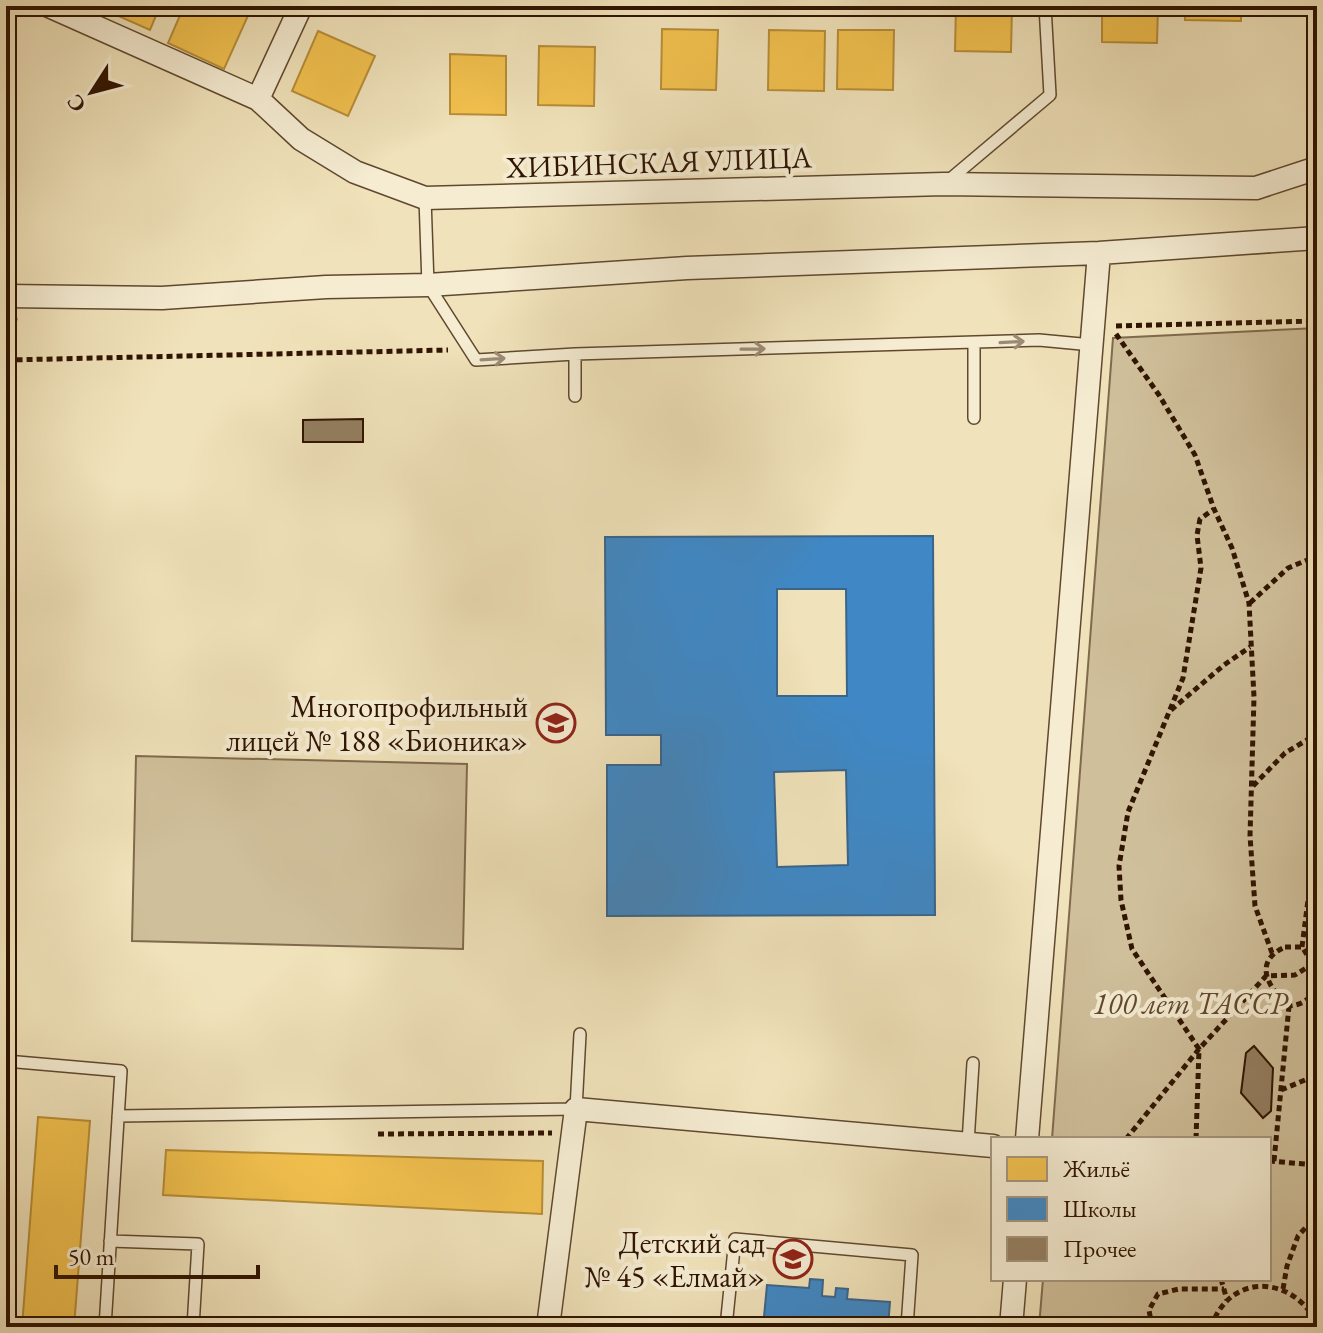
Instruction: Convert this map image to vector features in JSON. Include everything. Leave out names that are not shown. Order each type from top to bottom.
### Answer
[{"type":"street","name":"ХИБИНСКАЯ УЛИЦА","points":[[49,6],[258,99],[301,139],[355,172],[425,198],[944,184],[1256,188],[1317,168]]},
{"type":"street","points":[[258,99],[301,6]]},
{"type":"street","points":[[6,296],[162,298],[687,268],[1099,253],[1317,238]]},
{"type":"street","points":[[1027,1137],[1099,253]]},
{"type":"street","points":[[548,1327],[576,1109],[991,1146]]},
{"type":"street","points":[[1011,1327],[1015,1281]]},
{"type":"lane","points":[[944,184],[1050,95],[1045,6]]},
{"type":"lane","points":[[425,198],[428,285],[476,360],[575,354],[1039,340],[1092,345]]},
{"type":"lane","points":[[974,344],[974,418]]},
{"type":"lane","points":[[575,354],[575,396]]},
{"type":"lane","points":[[118,1116],[576,1109],[580,1034]]},
{"type":"lane","points":[[6,1061],[121,1071],[105,1327]]},
{"type":"lane","points":[[968,1143],[973,1063]]},
{"type":"lane","points":[[726,1327],[735,1239],[912,1255],[907,1327]]},
{"type":"lane","points":[[110,1241],[198,1244],[193,1327]]},
{"type":"path","points":[[1272,953],[1255,906],[1250,836],[1253,786],[1249,603],[1232,548],[1195,455],[1159,395],[1111,327],[1317,321]]},
{"type":"path","points":[[6,379],[9,360]]},
{"type":"path","points":[[1196,1137],[1199,1049],[1132,949],[1121,900],[1119,866],[1128,812],[1183,678],[1201,568],[1197,535],[1200,519],[1214,509]]},
{"type":"path","points":[[1249,603],[1288,568],[1317,556]]},
{"type":"path","points":[[1168,713],[1251,646]]},
{"type":"path","points":[[1253,786],[1285,753],[1317,734]]},
{"type":"path","points":[[1302,947],[1285,947],[1272,953],[1266,965],[1266,976],[1279,997],[1289,1006],[1314,999],[1317,987],[1315,962],[1302,947],[1308,900],[1317,867]]},
{"type":"path","points":[[1128,1137],[1199,1049],[1266,976],[1295,975],[1315,962]]},
{"type":"path","points":[[1289,1006],[1272,1161],[1317,1165]]},
{"type":"path","points":[[1281,1090],[1317,1075]]},
{"type":"path","points":[[1283,1289],[1287,1266],[1298,1236],[1317,1215]]},
{"type":"path","points":[[1222,1281],[1227,1300]]},
{"type":"path","points":[[1211,1327],[1227,1300],[1254,1287],[1269,1286],[1298,1297],[1317,1323]]},
{"type":"path","points":[[1152,1327],[1149,1310],[1158,1294],[1179,1289],[1224,1289]]},
{"type":"path","points":[[1309,1308],[1317,1306]]},
{"type":"green space","name":"100 лет ТАССР","points":[[1317,328],[1317,1327],[1039,1327],[1043,1281],[1271,1281],[1271,1137],[1052,1137],[1113,338]]},
{"type":"green space","points":[[136,756],[467,764],[463,949],[132,941]]},
{"type":"building: Жильё","points":[[96,6],[160,6],[150,30]]},
{"type":"building: Жильё","points":[[184,6],[244,6],[251,9],[224,69],[168,43]]},
{"type":"building: Жильё","points":[[956,6],[1012,6],[1011,52],[955,51]]},
{"type":"building: Жильё","points":[[1102,6],[1158,6],[1157,43],[1102,42]]},
{"type":"building: Жильё","points":[[1185,6],[1241,6],[1241,21],[1185,20]]},
{"type":"building: Жильё","points":[[662,29],[718,30],[716,90],[661,89]]},
{"type":"building: Жильё","points":[[769,30],[825,31],[824,91],[768,90]]},
{"type":"building: Жильё","points":[[838,30],[894,30],[893,90],[837,89]]},
{"type":"building: Жильё","points":[[318,31],[375,56],[348,116],[292,91]]},
{"type":"building: Жильё","points":[[539,46],[595,47],[594,106],[538,105]]},
{"type":"building: Жильё","points":[[450,54],[506,56],[506,115],[450,114]]},
{"type":"building: Жильё","points":[[38,1117],[90,1121],[74,1327],[22,1327]]},
{"type":"building: Жильё","points":[[166,1150],[543,1161],[542,1214],[163,1195]]},
{"type":"building: Школы","points":[[933,536],[935,915],[607,916],[607,765],[661,765],[661,735],[606,735],[605,537]],"holes":[[[777,589],[846,589],[847,696],[777,696]],[[846,770],[848,865],[777,867],[774,772]]]},
{"type":"building: Школы","points":[[810,1279],[823,1280],[822,1296],[835,1297],[836,1288],[848,1289],[847,1299],[890,1302],[888,1327],[763,1327],[767,1285],[809,1288]]},
{"type":"building: Прочее","points":[[363,419],[363,442],[303,442],[303,420]]},
{"type":"building: Прочее","points":[[1254,1046],[1273,1068],[1271,1111],[1263,1118],[1241,1093],[1246,1053]]},
{"type":"place","name":"Многопрофильный лицей № 188 «Бионика»","points":[[556,723]]},
{"type":"place","name":"Детский сад № 45 «Елмай»","points":[[793,1259]]}]
